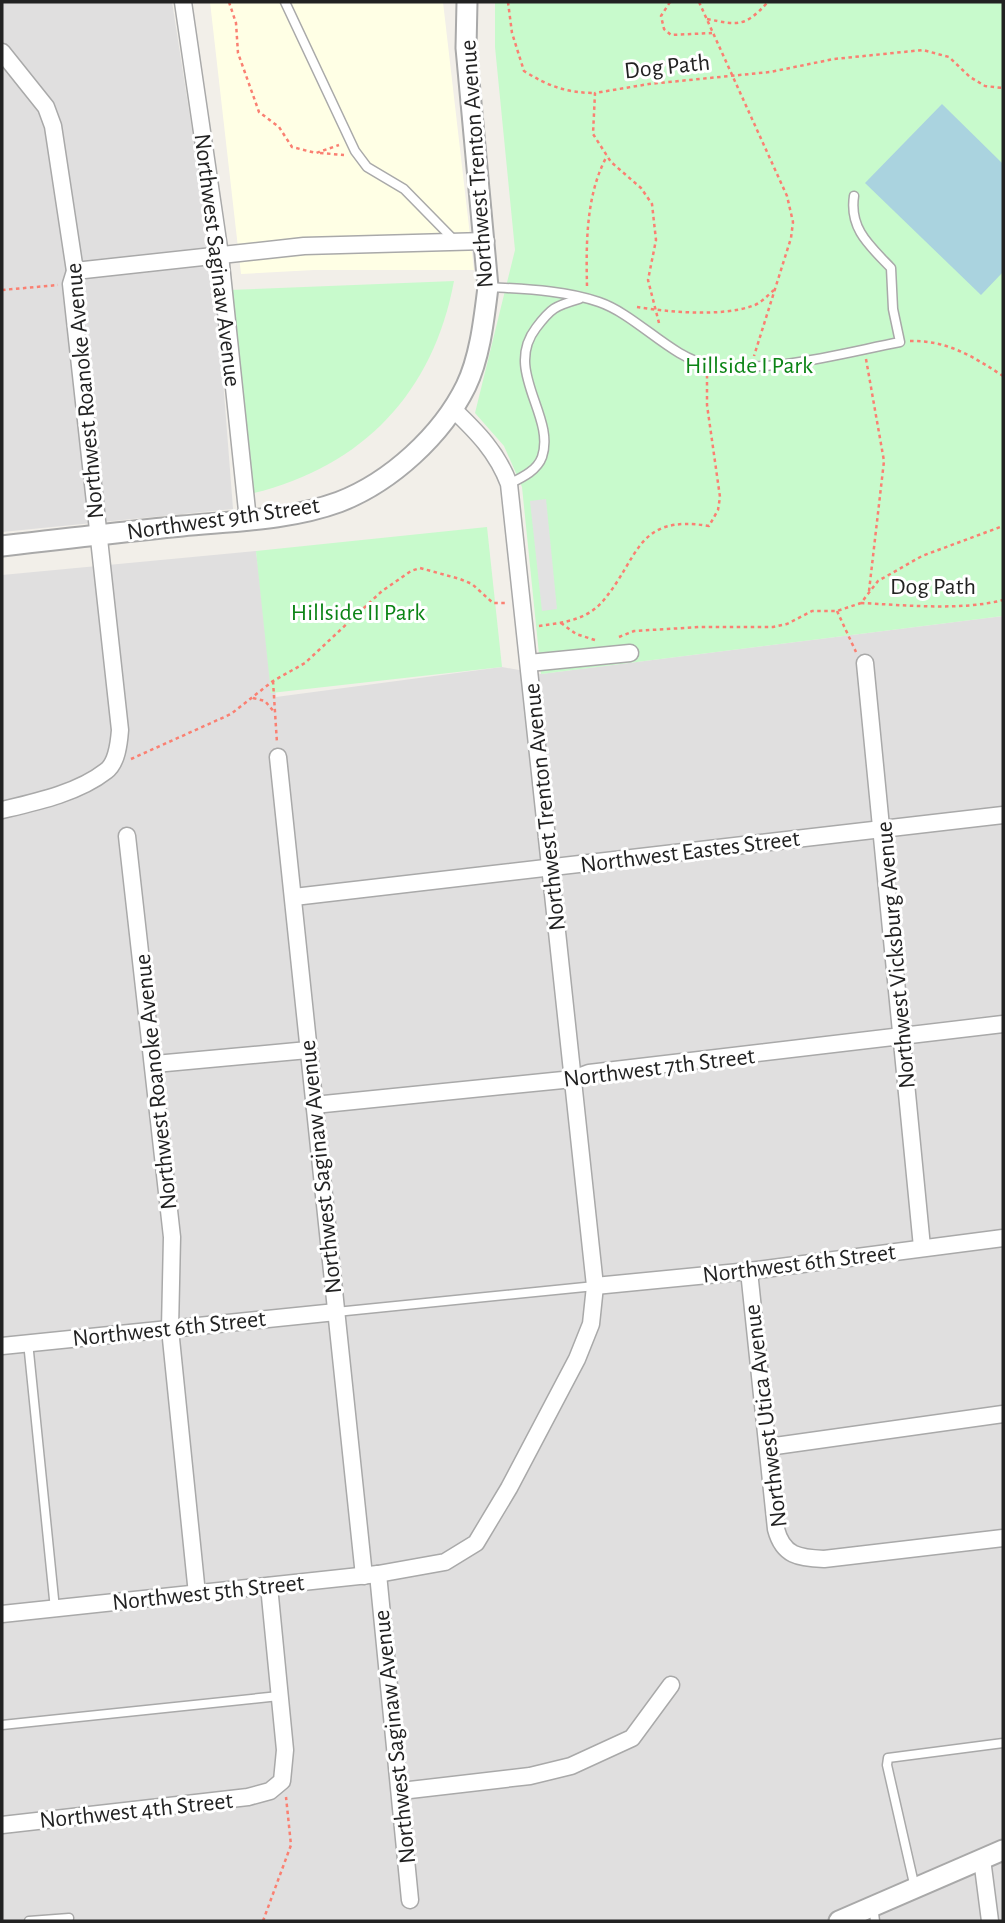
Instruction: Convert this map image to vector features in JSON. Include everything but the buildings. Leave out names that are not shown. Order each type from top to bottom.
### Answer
[{"type":"street","name":"Northwest Saginaw Avenue","points":[[183,2],[220,255],[248,520]]},
{"type":"street","name":"Northwest Trenton Avenue","points":[[415,1570],[445,1562],[476,1542],[509,1488],[577,1359],[591,1324],[595,1286],[509,484],[500,461],[483,438],[453,410],[467,383],[484,324],[488,287],[486,241],[466,48],[467,2]]},
{"type":"street","name":"Northwest Roanoke Avenue","points":[[2,52],[46,107],[54,126],[73,278],[97,534],[120,730],[118,747],[108,770]]},
{"type":"street","points":[[73,278],[220,255],[304,246],[486,241]]},
{"type":"street","name":"Northwest 9th Street","points":[[2,546],[295,514],[358,493],[396,468],[429,438],[453,410]]},
{"type":"street","points":[[529,663],[630,653]]},
{"type":"street","name":"Northwest Vicksburg Avenue","points":[[865,663],[922,1247]]},
{"type":"street","name":"Northwest Saginaw Avenue","points":[[278,757],[335,1312],[401,1791],[411,1900]]},
{"type":"street","points":[[2,810],[62,793],[108,770]]},
{"type":"street","name":"Northwest Eastes Street","points":[[294,897],[1003,815]]},
{"type":"street","name":"Northwest Roanoke Avenue","points":[[127,836],[155,1064],[172,1237],[170,1329],[197,1594]]},
{"type":"street","name":"Northwest 7th Street","points":[[314,1105],[573,1079],[589,1073],[903,1038],[1003,1024]]},
{"type":"street","points":[[155,1064],[307,1050]]},
{"type":"street","name":"Northwest 6th Street","points":[[595,1286],[749,1271],[1003,1238]]},
{"type":"street","name":"Northwest Utica Avenue","points":[[749,1271],[776,1529],[785,1549],[793,1555],[824,1559],[1003,1538]]},
{"type":"street","name":"Northwest 6th Street","points":[[2,1346],[335,1312]]},
{"type":"street","points":[[768,1447],[1003,1414]]},
{"type":"street","name":"Northwest 5th Street","points":[[2,1614],[415,1570]]},
{"type":"street","points":[[270,1586],[285,1750],[276,1786]]},
{"type":"street","points":[[401,1791],[530,1776],[572,1766],[632,1738],[671,1685]]},
{"type":"street","name":"Northwest 4th Street","points":[[2,1825],[248,1797],[276,1786]]},
{"type":"street","points":[[839,1921],[874,1914],[915,1888],[1003,1850]]},
{"type":"street","points":[[982,1859],[990,1921]]},
{"type":"lane","points":[[285,2],[366,167],[404,189],[457,243]]},
{"type":"lane","points":[[488,287],[599,302],[641,324],[665,343],[707,365],[795,363],[900,341],[893,309],[891,268],[866,244],[856,226],[852,211],[854,196]]},
{"type":"lane","points":[[509,484],[533,470],[543,457],[543,435],[524,367],[530,336],[552,307],[581,298]]},
{"type":"lane","points":[[335,1312],[595,1286]]},
{"type":"lane","points":[[28,1342],[55,1609]]},
{"type":"lane","points":[[2,1725],[279,1696]]},
{"type":"lane","points":[[915,1888],[887,1765],[888,1758],[1003,1742]]},
{"type":"lane","points":[[29,1921],[69,1918]]},
{"type":"path","points":[[229,2],[236,23],[238,53],[259,112],[278,127],[292,148],[316,153],[358,155]]},
{"type":"path","points":[[508,2],[512,33],[524,71],[553,88],[574,93],[595,93]]},
{"type":"path","points":[[668,2],[662,16],[664,29],[671,35],[712,33]]},
{"type":"path","points":[[699,2],[787,196],[793,222],[776,289],[751,366]]},
{"type":"path","points":[[705,19],[732,26],[755,16],[768,2]]},
{"type":"path","name":"Dog Path","points":[[665,343],[654,310],[649,280],[656,240],[652,204],[641,188],[607,156],[593,134],[595,93],[649,84],[732,76],[834,59],[923,50],[949,57],[970,77],[985,86],[1003,88]]},
{"type":"path","points":[[316,153],[339,145]]},
{"type":"path","points":[[581,298],[587,285],[588,224],[597,173],[607,156]]},
{"type":"path","points":[[2,290],[73,278]]},
{"type":"path","points":[[632,307],[654,310],[737,310],[755,306],[776,289]]},
{"type":"path","points":[[900,341],[926,341],[965,351],[1003,376]]},
{"type":"path","points":[[864,349],[884,461],[869,591]]},
{"type":"path","points":[[525,627],[579,618],[603,602],[651,533],[690,523],[709,526],[720,497],[708,405],[707,365]]},
{"type":"path","name":"Dog Path","points":[[861,603],[878,581],[922,556],[1003,526]]},
{"type":"path","points":[[108,770],[231,714],[273,681],[304,663],[382,591],[411,571],[420,568],[460,579],[472,584],[493,603],[522,601]]},
{"type":"path","name":"Dog Path","points":[[616,639],[634,631],[700,626],[758,628],[787,624],[812,611],[837,611],[861,603],[922,607],[985,605],[1003,600]]},
{"type":"path","points":[[837,611],[851,647],[865,663]]},
{"type":"path","points":[[561,623],[576,634],[599,640]]},
{"type":"path","points":[[273,681],[278,757]]},
{"type":"path","points":[[252,698],[265,701],[275,713]]},
{"type":"path","points":[[263,1921],[290,1845],[276,1786]]},
{"type":"shaded area","points":[[2,2],[172,2],[215,276],[233,509],[2,532]]},
{"type":"shaded area","points":[[210,2],[443,2],[474,270],[314,270],[241,274]]},
{"type":"shaded area","points":[[546,499],[557,609],[542,611],[530,501]]},
{"type":"shaded area","points":[[256,551],[276,697],[502,667],[541,674],[1003,616],[1003,1921],[2,1921],[2,575]]},
{"type":"green space","name":"Hillside I Park","points":[[495,2],[1003,2],[1003,616],[541,674],[522,487],[504,446],[475,413],[515,250],[495,47]]},
{"type":"green space","points":[[454,281],[444,322],[429,358],[409,391],[386,420],[358,445],[326,466],[290,482],[250,494],[229,290]]},
{"type":"green space","name":"Hillside II Park","points":[[487,527],[502,667],[271,693],[256,551]]},
{"type":"water","points":[[942,104],[1003,164],[1003,272],[981,295],[865,183]]}]
